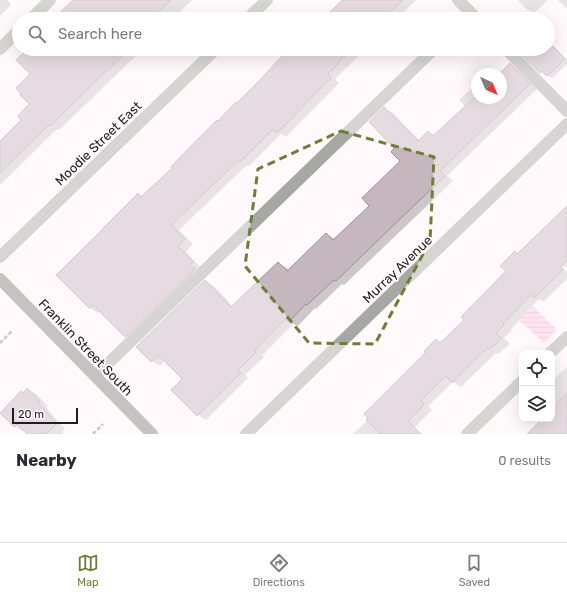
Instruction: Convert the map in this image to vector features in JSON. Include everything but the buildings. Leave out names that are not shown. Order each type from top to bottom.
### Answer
[{"type":"street","points":[[38,12],[50,0]]},
{"type":"street","points":[[254,12],[267,0]]},
{"type":"street","points":[[458,0],[467,12]]},
{"type":"street","points":[[0,49],[12,37]]},
{"type":"street","name":"Moodie Street East","points":[[0,258],[209,56]]},
{"type":"street","points":[[95,376],[427,56]]},
{"type":"street","points":[[513,56],[567,111]]},
{"type":"street","name":"Murray Avenue","points":[[246,434],[567,124]]},
{"type":"street","name":"Franklin Street South","points":[[0,279],[152,434]]},
{"type":"street","points":[[553,350],[567,337]]},
{"type":"street","points":[[467,434],[519,384]]},
{"type":"path","points":[[0,343],[12,331]]},
{"type":"path","points":[[93,434],[103,424]]},
{"type":"highlighted area","points":[[341,131],[434,157],[430,241],[375,344],[309,343],[245,266],[258,169]]},
{"type":"shaded area","points":[[533,306],[557,330],[544,343],[519,320]]}]
